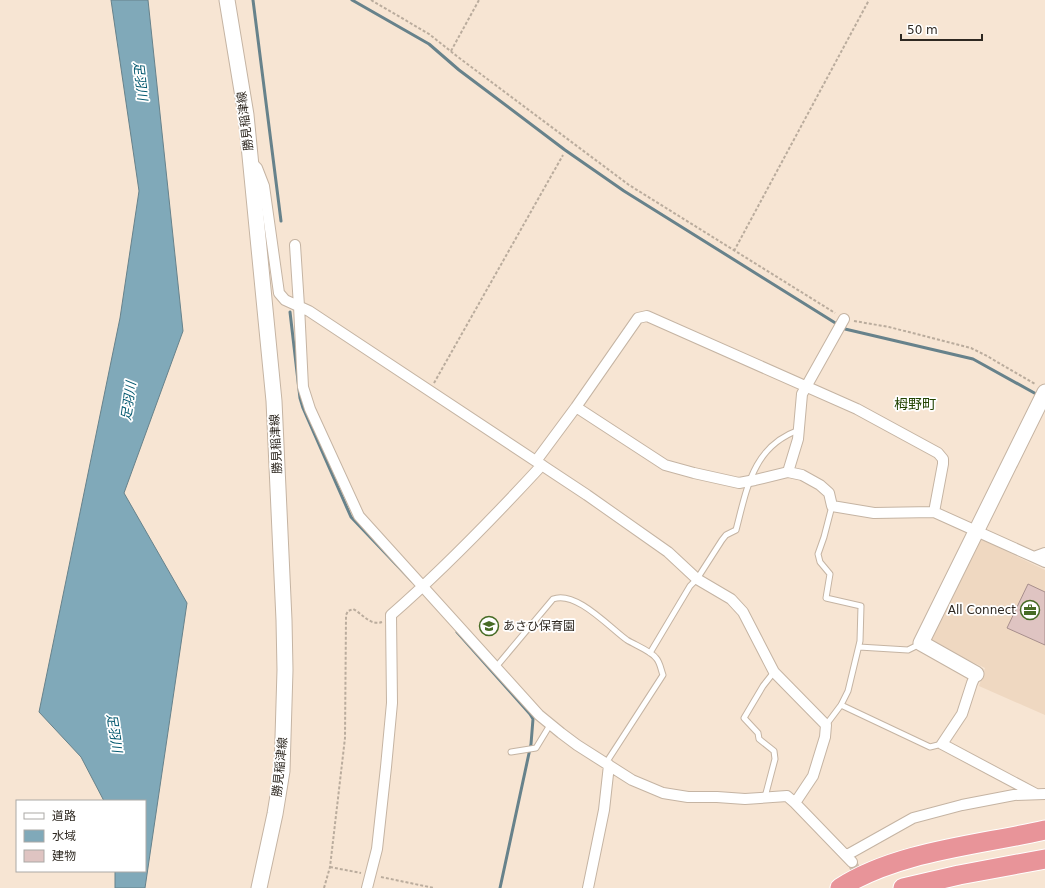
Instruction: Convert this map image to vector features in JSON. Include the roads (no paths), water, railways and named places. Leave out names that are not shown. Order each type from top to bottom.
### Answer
[{"type":"highway","points":[[840,888],[862,876],[896,862],[1044,830]]},
{"type":"highway","points":[[866,888],[912,864],[953,849]]},
{"type":"highway","points":[[904,888],[959,875],[1045,859]]},
{"type":"highway","points":[[923,888],[959,875]]},
{"type":"main road","name":"勝見稲津線","points":[[227,0],[246,115],[274,401],[282,552],[285,670],[282,771],[275,814],[259,888]]},
{"type":"main road","points":[[976,674],[921,643],[977,531],[1042,393]]},
{"type":"street","points":[[250,160],[257,168],[264,186],[279,293],[285,300],[309,311],[539,463],[668,552],[697,579],[731,599],[743,612],[774,672],[826,725],[825,737],[813,776],[795,803]]},
{"type":"street","points":[[295,245],[303,387],[310,409],[359,516],[421,589],[496,667],[539,715],[577,745],[632,780],[663,793],[688,797],[745,799],[787,796],[849,858],[913,818],[962,805],[1014,795],[1041,794]]},
{"type":"street","points":[[367,888],[377,849],[392,703],[391,615],[421,589],[483,529],[539,463],[638,318],[646,316],[857,409],[938,453],[943,464],[934,512]]},
{"type":"street","points":[[788,472],[798,439],[802,394],[841,324]]},
{"type":"street","points":[[576,407],[665,465],[694,473],[739,482],[788,472],[802,475],[820,485],[829,493],[832,506],[874,513],[934,512],[1045,562]]},
{"type":"street","points":[[1034,556],[1045,552]]},
{"type":"street","points":[[976,674],[962,714],[942,744],[1041,794]]},
{"type":"street","points":[[588,888],[604,810],[608,764]]},
{"type":"lane","points":[[650,653],[690,586],[697,579],[722,540],[726,535],[736,530],[748,481],[762,457],[772,446],[786,435],[799,430]]},
{"type":"lane","points":[[826,725],[842,705],[848,691],[859,647],[861,606],[826,598],[830,574],[820,562],[818,554],[832,506]]},
{"type":"lane","points":[[496,667],[553,599],[559,597],[582,605],[604,620],[626,639],[656,657],[663,675],[608,764]]},
{"type":"lane","points":[[859,647],[908,650],[921,643]]},
{"type":"lane","points":[[765,797],[775,759],[774,751],[759,739],[758,733],[744,718],[763,686],[774,672]]},
{"type":"lane","points":[[842,705],[930,747],[942,744]]},
{"type":"lane","points":[[511,752],[536,748],[550,725]]},
{"type":"water","name":"足羽川","points":[[111,0],[148,0],[183,331],[124,493],[187,603],[145,888],[115,888],[115,872],[146,872],[146,800],[103,800],[81,757],[39,712],[120,318],[139,191]]},
{"type":"waterway","points":[[253,0],[281,221]]},
{"type":"waterway","points":[[352,0],[429,44],[459,70],[565,150],[624,191],[845,329],[973,359],[1038,395]]},
{"type":"waterway","points":[[290,312],[300,398],[351,517],[412,581]]},
{"type":"waterway","points":[[457,632],[533,719],[531,744],[500,888]]},
{"type":"tunnel","points":[[852,862],[864,888]]},
{"type":"place","name":"All Connect","points":[[1030,610]]},
{"type":"place","name":"あさひ保育園","points":[[489,626]]},
{"type":"district","name":"栂野町","points":[[915,404]]}]
